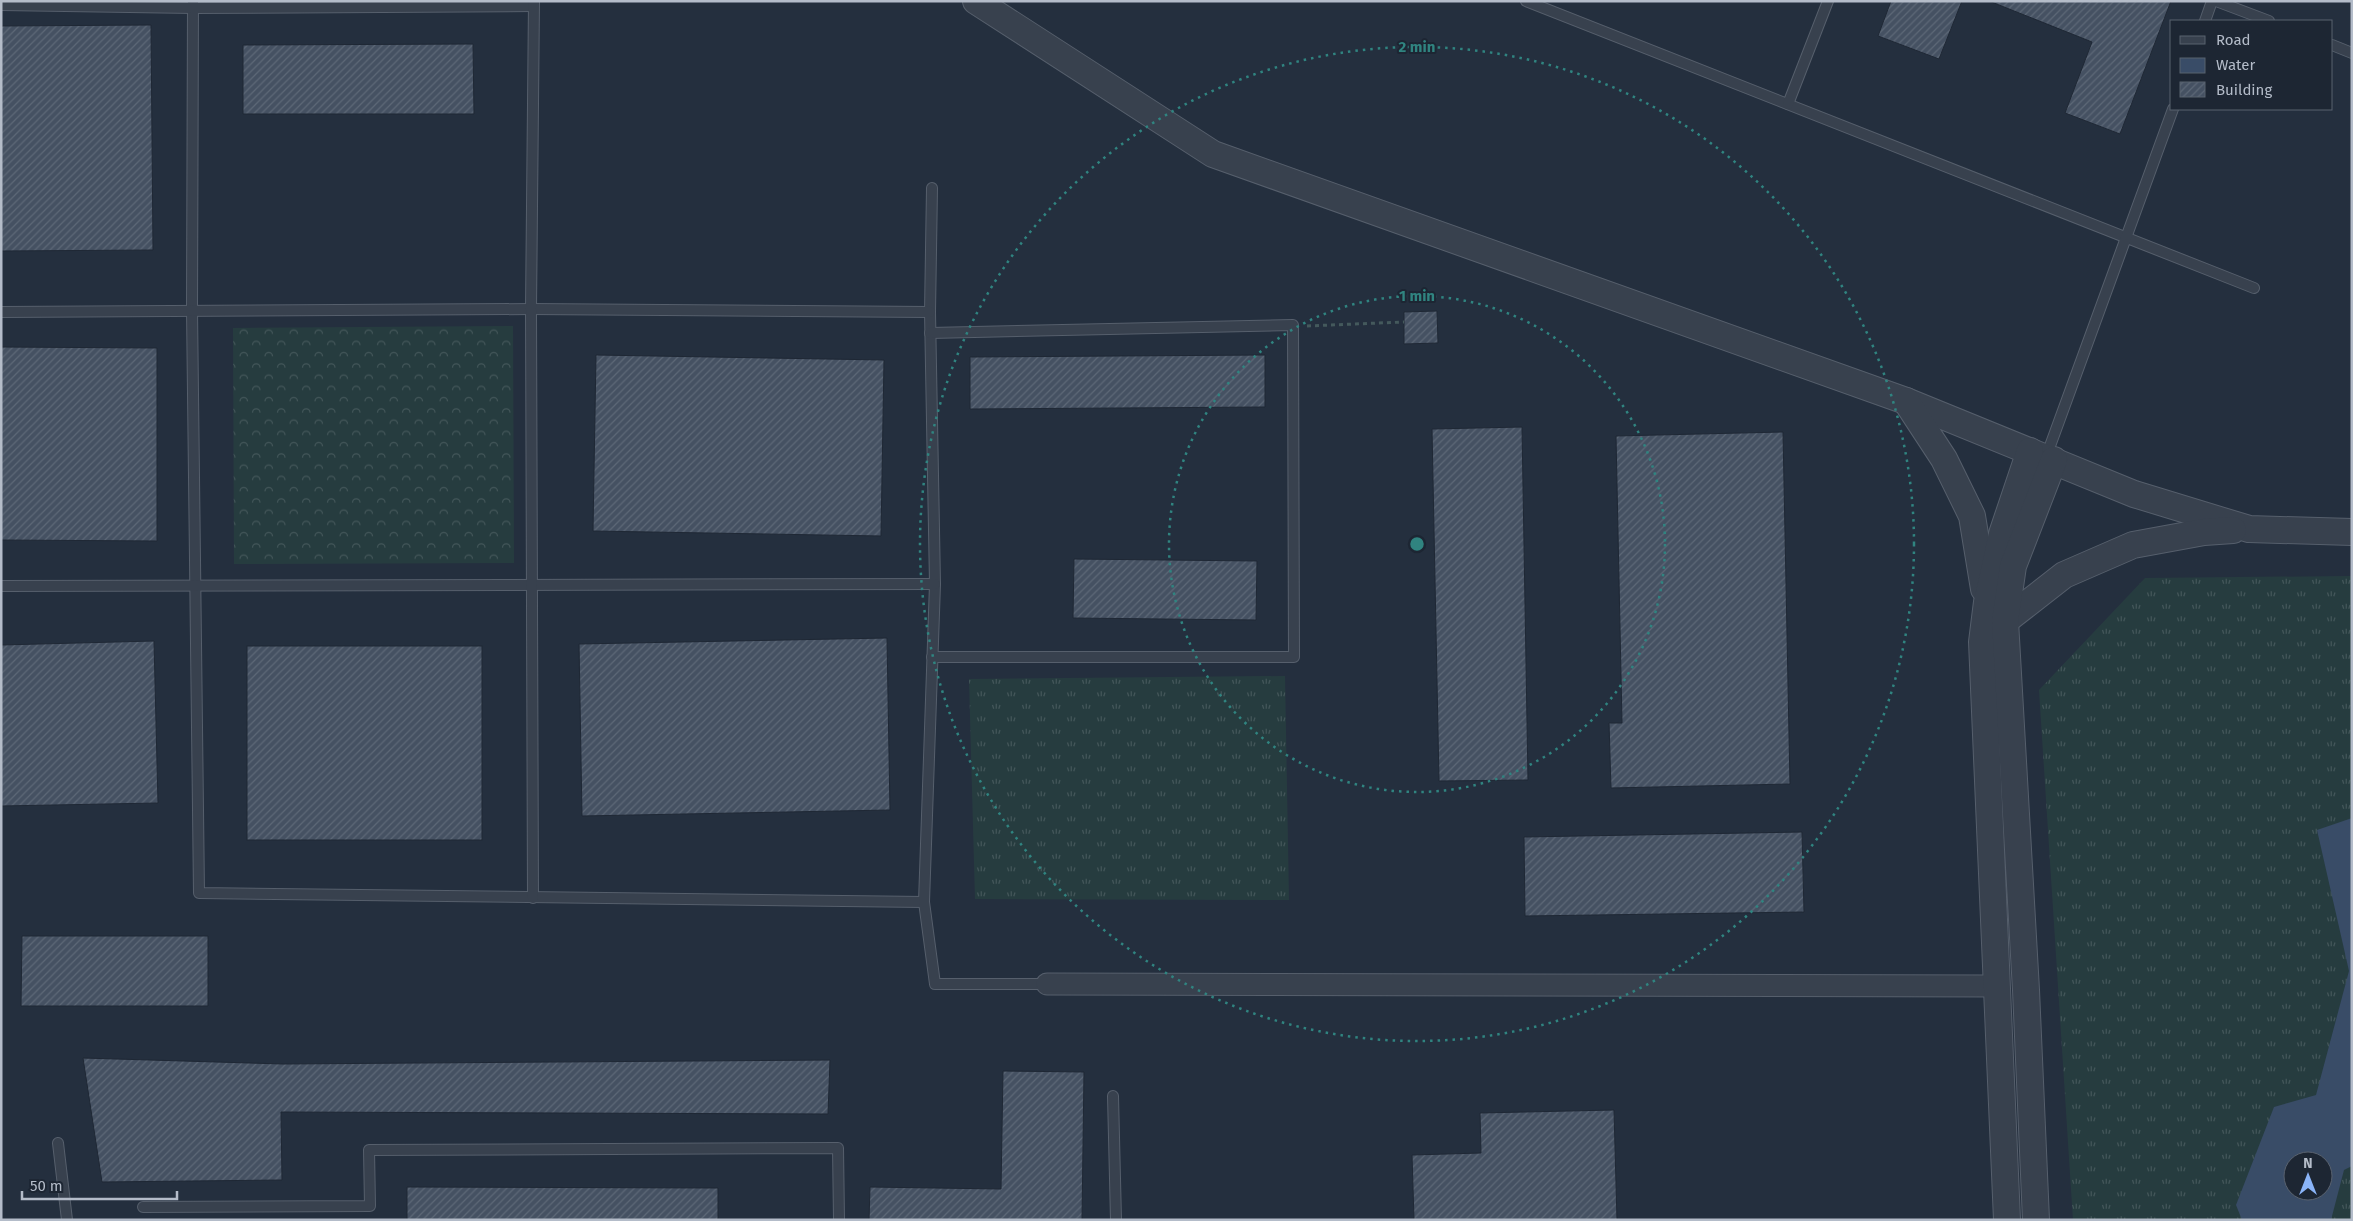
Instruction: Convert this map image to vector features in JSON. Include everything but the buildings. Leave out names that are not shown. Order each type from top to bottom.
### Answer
[{"type":"street","points":[[976,1],[1213,154],[1906,401],[2134,494],[2249,529]]},
{"type":"street","points":[[1906,401],[1944,459],[1972,516],[1987,602]]},
{"type":"street","points":[[2007,1220],[1982,642],[1987,602],[2002,534],[2043,456]]},
{"type":"street","points":[[2036,1220],[2026,990],[2005,621],[2013,566],[2043,456]]},
{"type":"street","points":[[2005,621],[2064,576],[2133,544],[2204,532],[2249,529],[2352,532]]},
{"type":"street","points":[[1047,984],[1996,986]]},
{"type":"lane","points":[[1526,1],[2254,288]]},
{"type":"lane","points":[[1788,104],[1828,1]]},
{"type":"lane","points":[[2205,20],[2214,1],[2266,20]]},
{"type":"lane","points":[[193,4],[192,310],[199,893],[924,902]]},
{"type":"lane","points":[[1,5],[534,4],[531,309],[533,898]]},
{"type":"lane","points":[[2333,45],[2352,52]]},
{"type":"lane","points":[[2043,456],[2173,110]]},
{"type":"lane","points":[[932,188],[930,333],[935,584],[924,902],[935,984],[1047,984]]},
{"type":"lane","points":[[1,312],[531,309],[930,312]]},
{"type":"lane","points":[[930,333],[1293,325],[1294,657],[932,657]]},
{"type":"lane","points":[[1,586],[935,584]]},
{"type":"lane","points":[[1113,1096],[1116,1220]]},
{"type":"lane","points":[[58,1143],[66,1220]]},
{"type":"lane","points":[[143,1207],[370,1206],[369,1150],[838,1148],[839,1220]]},
{"type":"path","points":[[1314,326],[1404,322]]},
{"type":"green space","points":[[513,326],[514,563],[234,564],[233,328]]},
{"type":"green space","points":[[2352,576],[2352,1220],[2073,1220],[2039,690],[2145,578]]},
{"type":"green space","points":[[1285,676],[1289,900],[975,899],[969,679]]},
{"type":"water","points":[[2352,818],[2352,1166],[2344,1170],[2331,1220],[2242,1220],[2236,1205],[2274,1107],[2316,1095],[2349,971],[2317,830]]}]
